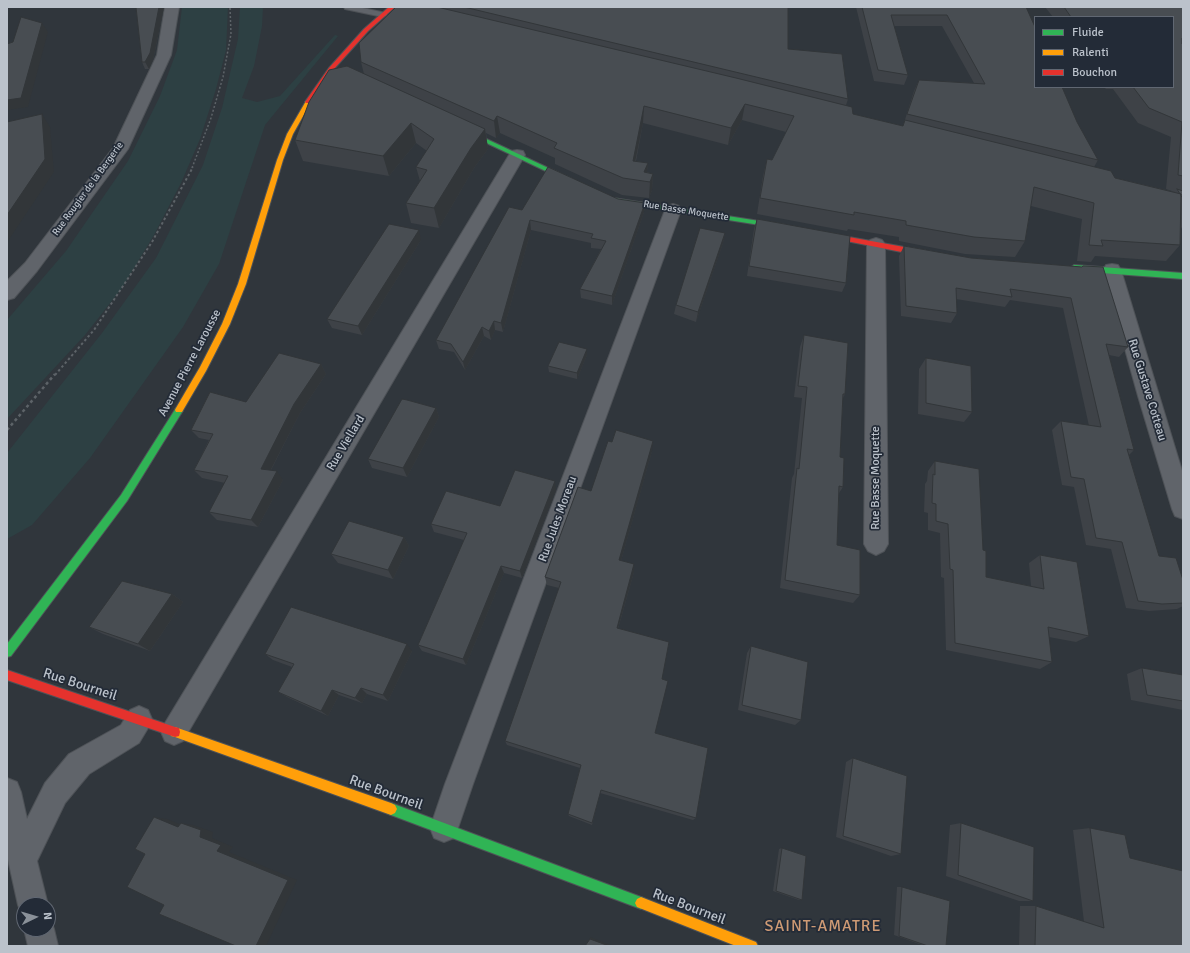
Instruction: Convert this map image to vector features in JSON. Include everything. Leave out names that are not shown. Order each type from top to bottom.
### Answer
[{"type":"main road","name":"Avenue Pierre Larousse","points":[[7,652],[124,498],[172,422],[203,369],[226,324],[242,284],[280,160],[290,134],[316,87],[366,30],[383,15],[397,8]]},
{"type":"main road","points":[[331,69],[342,74]]},
{"type":"main road","points":[[454,126],[582,185]]},
{"type":"main road","name":"Rue Basse Moquette","points":[[604,194],[618,201],[793,228]]},
{"type":"main road","points":[[815,233],[943,257]]},
{"type":"main road","points":[[1066,267],[1183,276]]},
{"type":"main road","name":"Rue Bourneil","points":[[7,675],[139,719],[444,828],[752,946]]},
{"type":"street","name":"Rue Rougier de la Bergerie","points":[[7,293],[31,267],[120,149],[164,55],[172,7]]},
{"type":"street","name":"Rue Viellard","points":[[174,732],[517,155]]},
{"type":"street","name":"Rue Jules Moreau","points":[[444,828],[674,210]]},
{"type":"street","name":"Rue Basse Moquette","points":[[876,244],[876,544]]},
{"type":"street","name":"Rue Gustave Cotteau","points":[[1112,270],[1148,396],[1183,509]]},
{"type":"street","points":[[23,859],[55,793],[79,764],[130,734],[139,719]]},
{"type":"street","points":[[7,792],[31,897]]},
{"type":"lane","points":[[348,7],[383,15]]},
{"type":"path","points":[[7,430],[94,330],[152,242],[191,171],[211,118],[223,77],[231,34],[230,7]]},
{"type":"shaded area","points":[[182,7],[228,7],[226,50],[216,89],[200,139],[181,183],[154,235],[122,288],[85,335],[7,419],[7,320],[66,251],[128,161],[160,96],[177,50]]},
{"type":"shaded area","points":[[240,7],[263,7],[262,26],[254,66],[242,98],[257,102],[280,96],[335,35],[338,36],[265,125],[219,264],[183,327],[90,458],[32,525],[7,539],[7,453],[102,333],[156,258],[203,165],[222,108],[238,39]]},
{"type":"building","points":[[136,7],[159,7],[150,53],[145,62],[142,62]]},
{"type":"building","points":[[396,7],[437,7],[852,107],[853,114],[903,126],[905,120],[1111,171],[1115,178],[1181,194],[1180,245],[1101,240],[1103,246],[1089,245],[1094,203],[1034,187],[1025,241],[974,237],[906,225],[906,221],[854,212],[854,215],[760,198],[767,159],[772,160],[794,116],[745,104],[731,128],[644,106],[633,161],[648,163],[644,172],[653,174],[650,182],[623,178],[554,148],[557,143],[497,116],[494,121],[361,62],[359,43]]},
{"type":"building","points":[[464,7],[788,7],[788,49],[842,54],[848,99]]},
{"type":"building","points":[[862,7],[1026,7],[1034,25],[1034,88],[1062,88],[1077,122],[1098,160],[907,114],[919,80],[985,84],[947,15],[891,15],[908,75],[878,70]]},
{"type":"building","points":[[1064,7],[1183,7],[1183,176],[1178,175],[1182,122],[1149,108],[1134,88],[1174,88],[1174,16],[1070,16]]},
{"type":"building","points":[[21,17],[42,23],[21,98],[7,100],[7,44],[13,42]]},
{"type":"building","points":[[347,66],[485,129],[471,148],[434,208],[406,203],[427,170],[416,167],[434,139],[411,123],[383,156],[295,140],[309,102],[329,70]]},
{"type":"building","points":[[42,114],[45,159],[7,215],[7,122]]},
{"type":"building","points":[[548,167],[618,199],[645,203],[612,296],[580,289],[606,241],[591,238],[593,234],[530,220],[501,323],[494,321],[489,331],[482,327],[463,362],[451,344],[436,340],[509,207],[522,210]]},
{"type":"building","points":[[1177,189],[1183,191],[1183,198],[1181,194]]},
{"type":"building","points":[[757,219],[850,236],[846,283],[749,266]]},
{"type":"building","points":[[389,224],[419,230],[358,326],[327,319]]},
{"type":"building","points":[[700,228],[725,233],[698,312],[676,305]]},
{"type":"building","points":[[904,246],[971,258],[1082,267],[1103,267],[1128,347],[1106,344],[1134,450],[1127,449],[1159,556],[1176,558],[1183,580],[1183,603],[1162,604],[1138,601],[1122,542],[1096,538],[1084,479],[1071,477],[1061,421],[1101,427],[1071,298],[1010,289],[1012,297],[956,288],[957,313],[906,306]]},
{"type":"building","points":[[804,335],[848,343],[845,394],[843,394],[840,457],[844,458],[843,487],[839,486],[837,545],[860,550],[860,595],[785,580],[797,468],[799,469],[807,387],[798,386]]},
{"type":"building","points":[[559,342],[587,349],[577,373],[548,366]]},
{"type":"building","points":[[279,353],[321,364],[294,404],[261,469],[277,471],[251,520],[209,512],[228,476],[194,470],[213,434],[191,430],[210,392],[246,402]]},
{"type":"building","points":[[926,358],[971,366],[972,412],[926,403]]},
{"type":"building","points":[[402,399],[436,408],[403,468],[368,459]]},
{"type":"building","points":[[616,430],[653,441],[619,560],[634,564],[617,628],[669,642],[662,679],[668,681],[655,733],[708,748],[696,818],[601,790],[592,823],[568,814],[581,765],[505,741],[561,582],[545,577],[578,487],[591,491],[608,441],[612,442]]},
{"type":"building","points":[[935,461],[979,469],[983,550],[986,551],[986,577],[1044,589],[1040,555],[1077,562],[1089,636],[1048,627],[1052,662],[955,643],[953,570],[950,569],[948,524],[936,521],[936,504],[932,503]]},
{"type":"building","points":[[515,470],[555,481],[520,571],[501,566],[463,659],[418,645],[467,533],[431,524],[446,491],[500,506]]},
{"type":"building","points":[[349,521],[404,537],[388,570],[331,554]]},
{"type":"building","points":[[122,581],[172,594],[138,644],[89,627]]},
{"type":"building","points":[[291,607],[407,644],[383,695],[361,688],[355,698],[332,690],[321,711],[278,692],[294,664],[265,654]]},
{"type":"building","points":[[751,646],[808,662],[801,720],[742,705]]},
{"type":"building","points":[[1142,668],[1183,675],[1183,701],[1147,695]]},
{"type":"building","points":[[853,758],[907,776],[901,854],[843,836]]},
{"type":"building","points":[[154,817],[178,827],[181,823],[201,830],[200,837],[221,845],[217,851],[288,880],[256,946],[236,946],[159,914],[164,905],[127,887],[145,854],[135,849]]},
{"type":"building","points":[[961,823],[1034,847],[1033,901],[958,875]]},
{"type":"building","points":[[1090,828],[1125,835],[1130,858],[1183,871],[1183,946],[1035,946],[1036,906],[1104,928]]},
{"type":"building","points":[[782,848],[806,856],[802,900],[776,891]]},
{"type":"building","points":[[902,887],[950,901],[946,946],[928,946],[899,936]]},
{"type":"building","points":[[590,939],[609,946],[585,946]]},
{"type":"traffic: fast","points":[[461,129],[573,181]]},
{"type":"traffic: fast","points":[[615,200],[785,227]]},
{"type":"traffic: fast","points":[[1074,268],[1183,276]]},
{"type":"traffic: fast","points":[[7,652],[124,498],[179,410]]},
{"type":"traffic: fast","points":[[391,809],[641,903]]},
{"type":"traffic: slow","points":[[179,410],[203,369],[226,324],[242,284],[280,160],[290,134],[308,102]]},
{"type":"traffic: slow","points":[[175,732],[391,809]]},
{"type":"traffic: slow","points":[[641,903],[752,946]]},
{"type":"traffic: jam","points":[[308,102],[331,69],[366,30],[392,7]]},
{"type":"traffic: jam","points":[[821,234],[932,255]]},
{"type":"traffic: jam","points":[[7,675],[175,732]]},
{"type":"district","name":"SAINT-AMATRE","points":[[823,927]]}]
